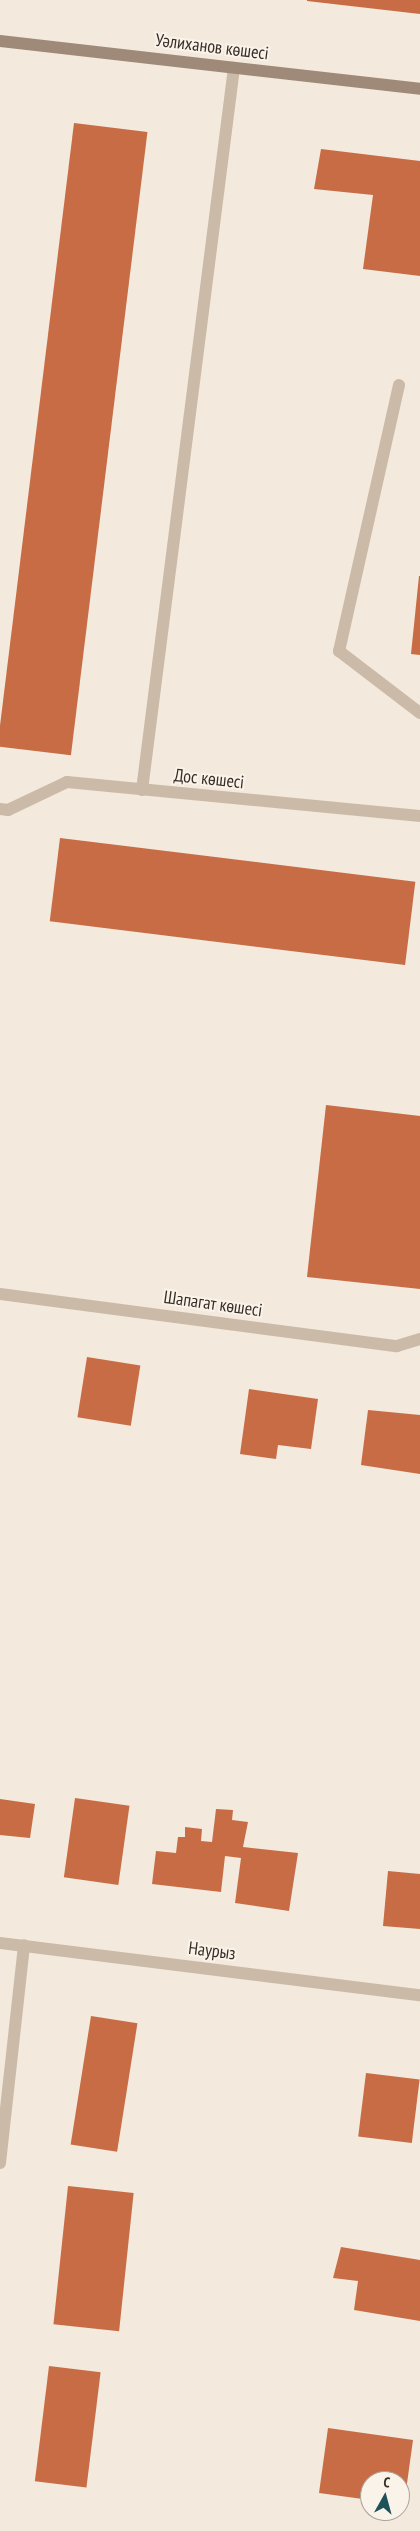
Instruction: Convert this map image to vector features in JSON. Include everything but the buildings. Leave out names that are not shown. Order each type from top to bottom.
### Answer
[{"type":"street","name":"Уәлиханов көшесі","points":[[0,41],[420,89]]},
{"type":"street","points":[[142,790],[234,68]]},
{"type":"street","points":[[399,385],[339,651],[420,713]]},
{"type":"street","name":"Дос көшесі","points":[[0,809],[8,810],[67,782],[420,816]]},
{"type":"street","name":"Шапагат көшесі","points":[[0,1294],[397,1346],[420,1339]]},
{"type":"street","name":"Наурыз","points":[[0,1943],[420,1995]]},
{"type":"street","points":[[0,2163],[24,1945]]}]
